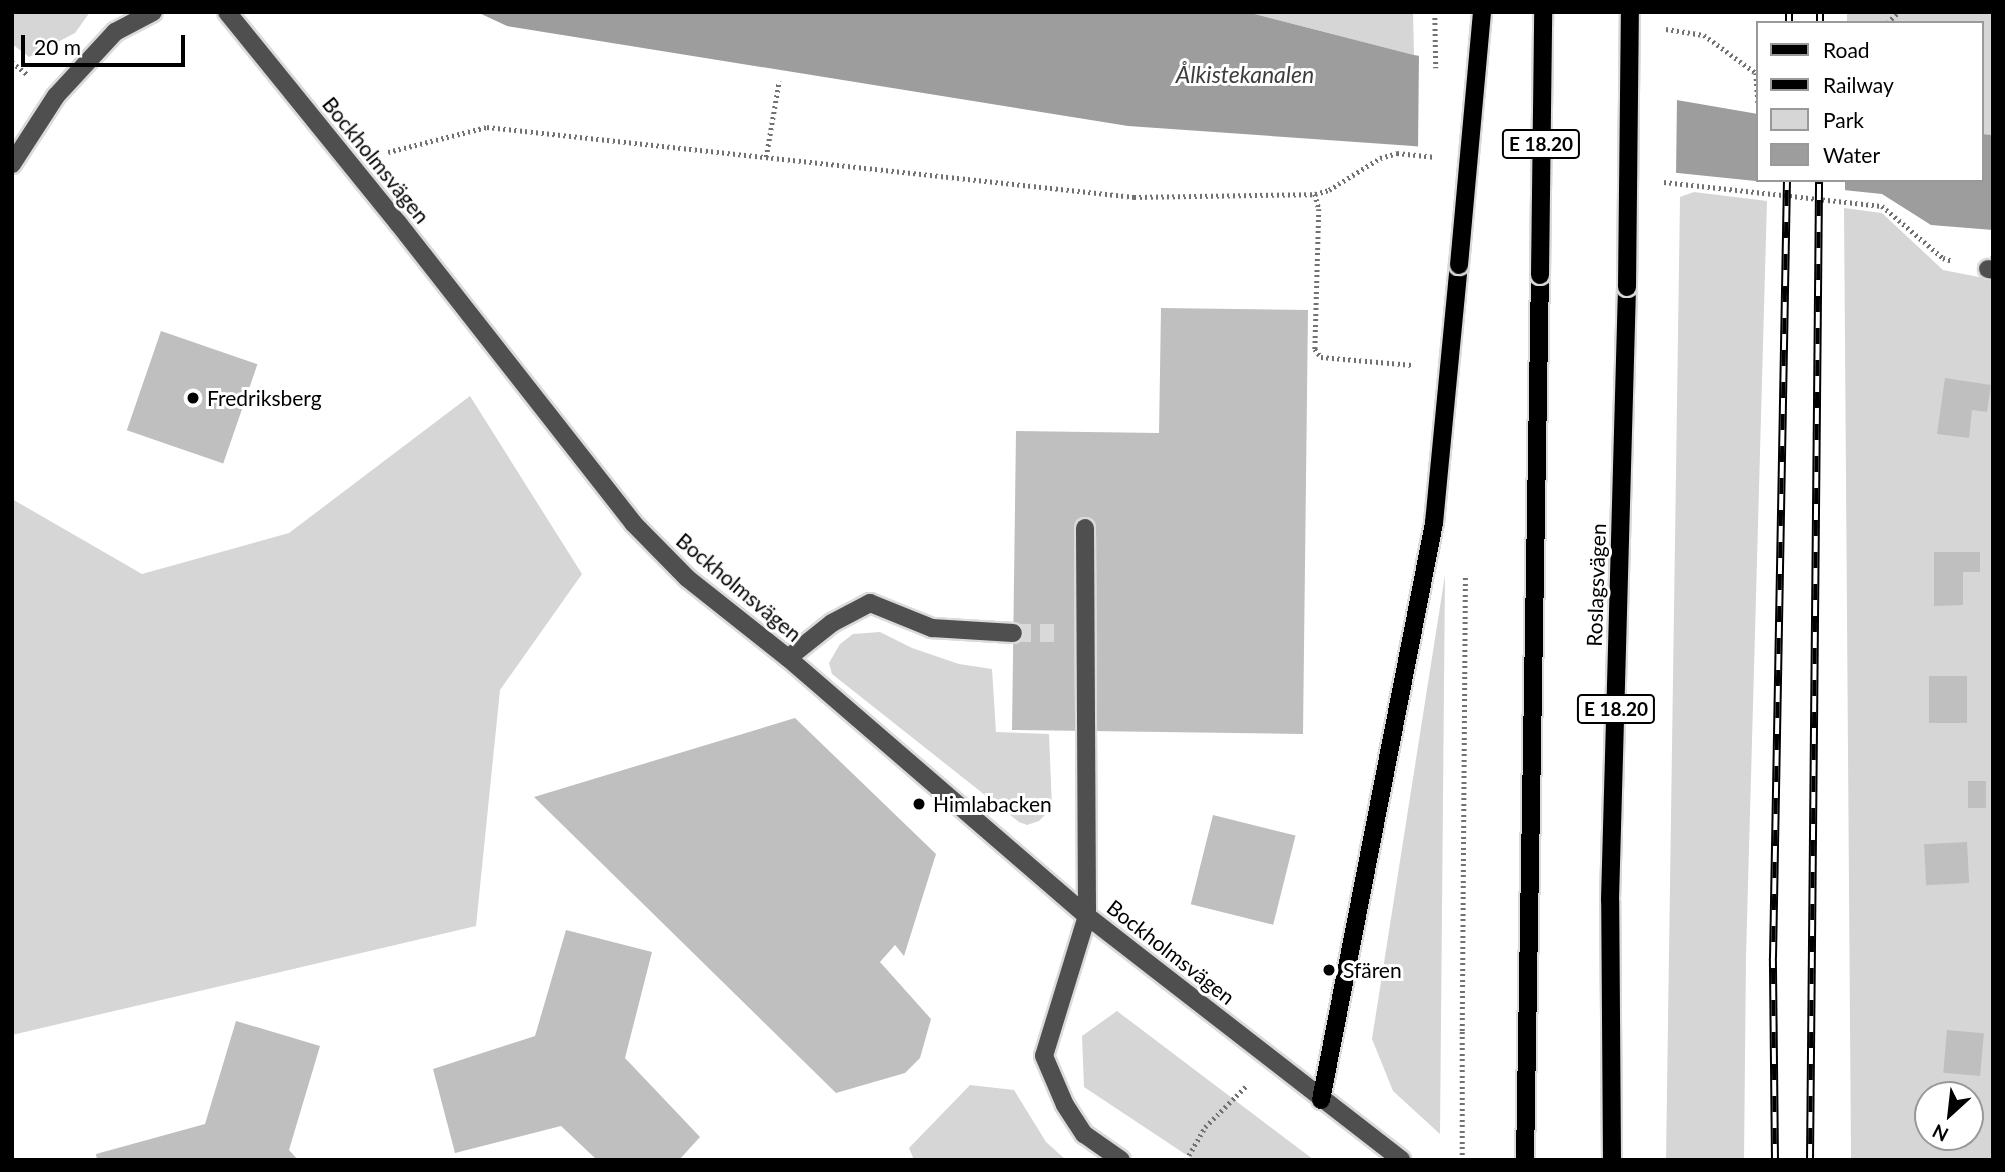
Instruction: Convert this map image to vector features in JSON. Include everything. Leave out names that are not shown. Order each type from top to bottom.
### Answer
[{"type":"main road","points":[[1321,1100],[1434,523],[1482,12]]},
{"type":"main road","name":"E 18.20","points":[[1525,1160],[1543,12]]},
{"type":"main road","name":"Roslagsvägen","points":[[1612,1160],[1610,900],[1627,287],[1630,12]]},
{"type":"street","points":[[12,164],[55,96],[106,41],[115,32],[153,12]]},
{"type":"street","name":"Bockholmsvägen","points":[[227,12],[349,162],[632,523],[687,578],[788,658],[1087,916],[1401,1160]]},
{"type":"street","points":[[1085,528],[1087,916],[1044,1056],[1065,1105],[1084,1134],[1121,1160]]},
{"type":"street","points":[[788,658],[832,623],[870,603],[932,628],[1013,633]]},
{"type":"path","points":[[766,158],[779,81]]},
{"type":"path","points":[[349,162],[487,127],[1134,197],[1315,194],[1329,190],[1380,158],[1397,153],[1439,158]]},
{"type":"path","points":[[1660,182],[1882,206],[1943,258]]},
{"type":"path","points":[[1315,194],[1319,209],[1315,349],[1321,357],[1424,366]]},
{"type":"path","points":[[1434,523],[1465,567],[1462,1160]]},
{"type":"path","points":[[1185,1160],[1205,1127],[1247,1085]]},
{"type":"green space","points":[[12,12],[90,12],[75,33],[29,57],[12,44]]},
{"type":"green space","points":[[1247,12],[1413,12],[1414,55]]},
{"type":"green space","points":[[1847,12],[1993,12],[1993,135],[1984,134],[1984,21],[1847,21]]},
{"type":"green space","points":[[1694,192],[1767,201],[1746,957],[1744,1160],[1666,1160],[1680,197]]},
{"type":"green space","points":[[1844,208],[1882,213],[1943,270],[1989,279],[1990,256],[1993,256],[1993,1160],[1851,1160]]},
{"type":"green space","points":[[470,396],[582,574],[500,690],[476,926],[12,1035],[12,499],[142,574],[289,533]]},
{"type":"green space","points":[[1445,575],[1440,1134],[1393,1091],[1372,1039]]},
{"type":"green space","points":[[880,632],[912,648],[959,664],[992,669],[996,732],[1049,734],[1052,808],[1039,821],[1027,825],[1019,822],[832,674],[829,663],[840,644],[853,634]]},
{"type":"green space","points":[[1117,1011],[1314,1160],[1194,1160],[1084,1087],[1082,1036]]},
{"type":"green space","points":[[970,1085],[1014,1090],[1046,1142],[1066,1160],[914,1160],[909,1148]]},
{"type":"water","name":"Ålkistekanalen","points":[[477,12],[1247,12],[1414,55],[1756,114],[1756,181],[1413,146],[1128,126],[507,26]]},
{"type":"water","name":"Ålkistekanalen","points":[[1984,134],[1993,135],[1993,230],[1931,225],[1882,194],[1765,182],[1984,182]]},
{"type":"pier","points":[[1419,52],[1677,97],[1676,177],[1418,150]]},
{"type":"pier","points":[[1766,182],[1845,182],[1845,194],[1766,186]]},
{"type":"building","points":[[1161,308],[1308,310],[1303,734],[1012,730],[1016,431],[1159,433]]},
{"type":"building","name":"Fredriksberg","points":[[161,331],[257,364],[223,463],[127,430]]},
{"type":"building","points":[[1945,378],[1991,385],[1987,412],[1972,410],[1969,438],[1937,434]]},
{"type":"building","points":[[1934,552],[1980,552],[1980,572],[1963,572],[1963,605],[1934,606]]},
{"type":"building","points":[[1929,676],[1967,676],[1967,723],[1929,723]]},
{"type":"building","points":[[795,718],[936,854],[904,956],[895,945],[880,962],[931,1019],[920,1058],[905,1073],[836,1093],[534,797]]},
{"type":"building","points":[[1968,781],[1986,781],[1986,808],[1968,808]]},
{"type":"building","points":[[1213,815],[1295,836],[1273,925],[1191,904]]},
{"type":"building","points":[[1967,842],[1969,883],[1926,885],[1924,844]]},
{"type":"building","points":[[566,930],[652,952],[625,1058],[700,1137],[679,1160],[597,1160],[561,1126],[455,1153],[433,1069],[535,1036]]},
{"type":"building","points":[[236,1021],[320,1046],[289,1150],[298,1160],[97,1160],[96,1154],[205,1124]]},
{"type":"building","points":[[1947,1030],[1984,1033],[1980,1076],[1943,1073]]},
{"type":"tunnel","points":[[1013,633],[1054,633]]},
{"type":"railway","points":[[1789,12],[1789,21]]},
{"type":"railway","points":[[1820,12],[1820,21]]},
{"type":"railway","points":[[1775,1160],[1773,958],[1787,182]]},
{"type":"railway","points":[[1810,1160],[1819,182]]},
{"type":"place","name":"Fredriksberg","points":[[193,398]]},
{"type":"place","name":"Himlabacken","points":[[919,804]]},
{"type":"place","name":"Sfären","points":[[1329,970]]}]
